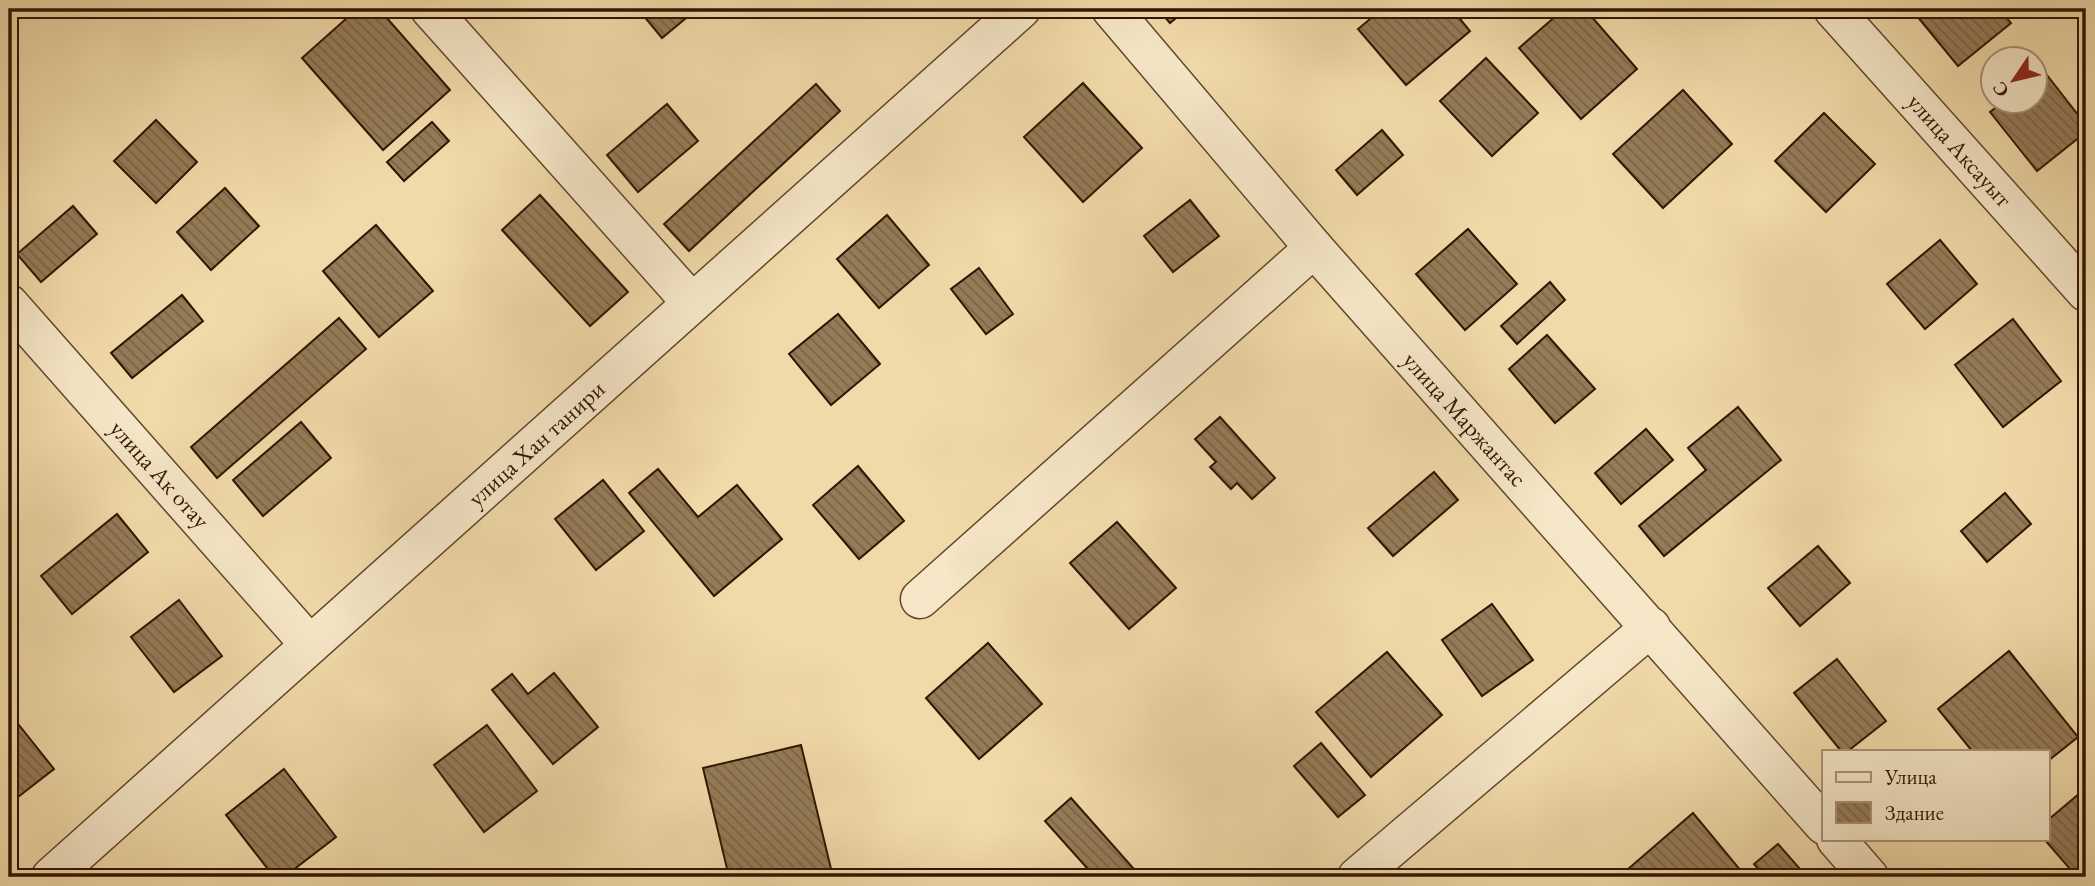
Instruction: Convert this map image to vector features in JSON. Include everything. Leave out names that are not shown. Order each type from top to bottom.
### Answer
[{"type":"street","points":[[430,9],[692,303]]},
{"type":"street","name":"улица Хан танири","points":[[51,877],[1021,9]]},
{"type":"street","name":"улица Маржантас","points":[[1111,9],[1314,248],[1822,823]]},
{"type":"street","name":"улица Аксауыт","points":[[1833,9],[2086,292]]},
{"type":"street","points":[[920,599],[1314,248]]},
{"type":"street","name":"улица Ак отау","points":[[9,304],[310,645]]},
{"type":"street","points":[[1357,877],[1651,627]]},
{"type":"street","points":[[1837,840],[1869,877]]},
{"type":"building","points":[[357,9],[379,9],[450,90],[383,150],[302,58]]},
{"type":"building","points":[[638,9],[697,9],[662,38]]},
{"type":"building","points":[[1158,9],[1187,9],[1170,23]]},
{"type":"building","points":[[1382,9],[1452,9],[1470,31],[1406,85],[1358,29]]},
{"type":"building","points":[[1564,9],[1585,9],[1637,69],[1581,119],[1519,48]]},
{"type":"building","points":[[1999,9],[2011,23],[1958,66],[1912,10]]},
{"type":"building","points":[[1486,58],[1538,113],[1492,156],[1440,101]]},
{"type":"building","points":[[2050,79],[2086,125],[2086,132],[2037,171],[1993,116],[2050,116]]},
{"type":"building","points":[[1083,83],[1142,148],[1083,202],[1024,137]]},
{"type":"building","points":[[816,84],[840,111],[689,251],[664,224]]},
{"type":"building","points":[[1683,90],[1732,144],[1663,208],[1613,154]]},
{"type":"building","points":[[667,104],[698,141],[638,192],[607,155]]},
{"type":"building","points":[[1824,113],[1875,164],[1826,212],[1775,161]]},
{"type":"building","points":[[156,120],[197,162],[156,203],[114,161]]},
{"type":"building","points":[[432,122],[449,141],[404,181],[387,162]]},
{"type":"building","points":[[1382,130],[1403,155],[1357,195],[1336,170]]},
{"type":"building","points":[[225,188],[259,226],[211,270],[177,232]]},
{"type":"building","points":[[540,195],[628,292],[590,326],[502,230]]},
{"type":"building","points":[[1190,200],[1219,236],[1173,272],[1144,236]]},
{"type":"building","points":[[73,206],[97,234],[41,282],[17,254]]},
{"type":"building","points":[[887,215],[929,265],[879,308],[837,259]]},
{"type":"building","points":[[376,225],[433,291],[379,337],[323,271]]},
{"type":"building","points":[[1468,229],[1517,284],[1465,330],[1416,274]]},
{"type":"building","points":[[1940,240],[1977,284],[1925,329],[1887,284]]},
{"type":"building","points":[[979,268],[1013,314],[986,334],[951,289]]},
{"type":"building","points":[[1550,282],[1565,300],[1517,344],[1501,326]]},
{"type":"building","points":[[182,295],[203,321],[132,378],[111,353]]},
{"type":"building","points":[[838,314],[880,364],[831,405],[789,354]]},
{"type":"building","points":[[339,318],[366,349],[217,478],[191,447]]},
{"type":"building","points":[[2013,319],[2061,381],[2003,427],[1955,365]]},
{"type":"building","points":[[1547,335],[1595,389],[1555,423],[1509,369]]},
{"type":"building","points":[[1738,407],[1781,460],[1664,556],[1639,526],[1706,470],[1688,448]]},
{"type":"building","points":[[1220,417],[1275,478],[1252,499],[1237,483],[1231,489],[1210,467],[1216,462],[1195,439]]},
{"type":"building","points":[[301,422],[331,458],[263,516],[233,480]]},
{"type":"building","points":[[1646,429],[1673,460],[1621,504],[1595,473]]},
{"type":"building","points":[[858,466],[904,521],[859,559],[813,505]]},
{"type":"building","points":[[658,469],[698,517],[737,485],[782,539],[714,596],[629,493]]},
{"type":"building","points":[[1434,472],[1458,500],[1393,556],[1368,528]]},
{"type":"building","points":[[603,480],[644,531],[596,570],[555,519]]},
{"type":"building","points":[[2005,493],[2031,524],[1987,562],[1961,531]]},
{"type":"building","points":[[117,514],[148,552],[72,614],[41,576]]},
{"type":"building","points":[[1117,522],[1176,588],[1129,629],[1070,563]]},
{"type":"building","points":[[1818,546],[1850,583],[1800,626],[1768,588]]},
{"type":"building","points":[[179,600],[222,656],[174,692],[131,637]]},
{"type":"building","points":[[1492,604],[1533,660],[1482,696],[1442,640]]},
{"type":"building","points":[[988,643],[1042,704],[979,759],[926,698]]},
{"type":"building","points":[[2009,651],[2078,737],[2050,759],[2050,750],[1971,750],[1938,709]]},
{"type":"building","points":[[1387,652],[1442,715],[1371,777],[1316,712]]},
{"type":"building","points":[[1837,659],[1886,721],[1849,750],[1840,750],[1794,693]]},
{"type":"building","points":[[554,673],[598,727],[553,764],[492,690],[512,674],[528,694]]},
{"type":"building","points":[[11,715],[54,769],[9,804],[9,717]]},
{"type":"building","points":[[487,725],[537,791],[484,832],[434,765]]},
{"type":"building","points":[[1321,743],[1365,795],[1338,817],[1294,766]]},
{"type":"building","points":[[801,745],[833,877],[729,877],[703,768]]},
{"type":"building","points":[[284,769],[336,837],[284,877],[274,877],[226,815]]},
{"type":"building","points":[[2086,788],[2086,877],[2077,877],[2045,840],[2050,840],[2050,818]]},
{"type":"building","points":[[1071,798],[1141,877],[1095,877],[1045,821]]},
{"type":"building","points":[[1693,813],[1742,872],[1736,877],[1635,877],[1628,869]]},
{"type":"building","points":[[1778,844],[1807,877],[1765,877],[1754,864]]}]
